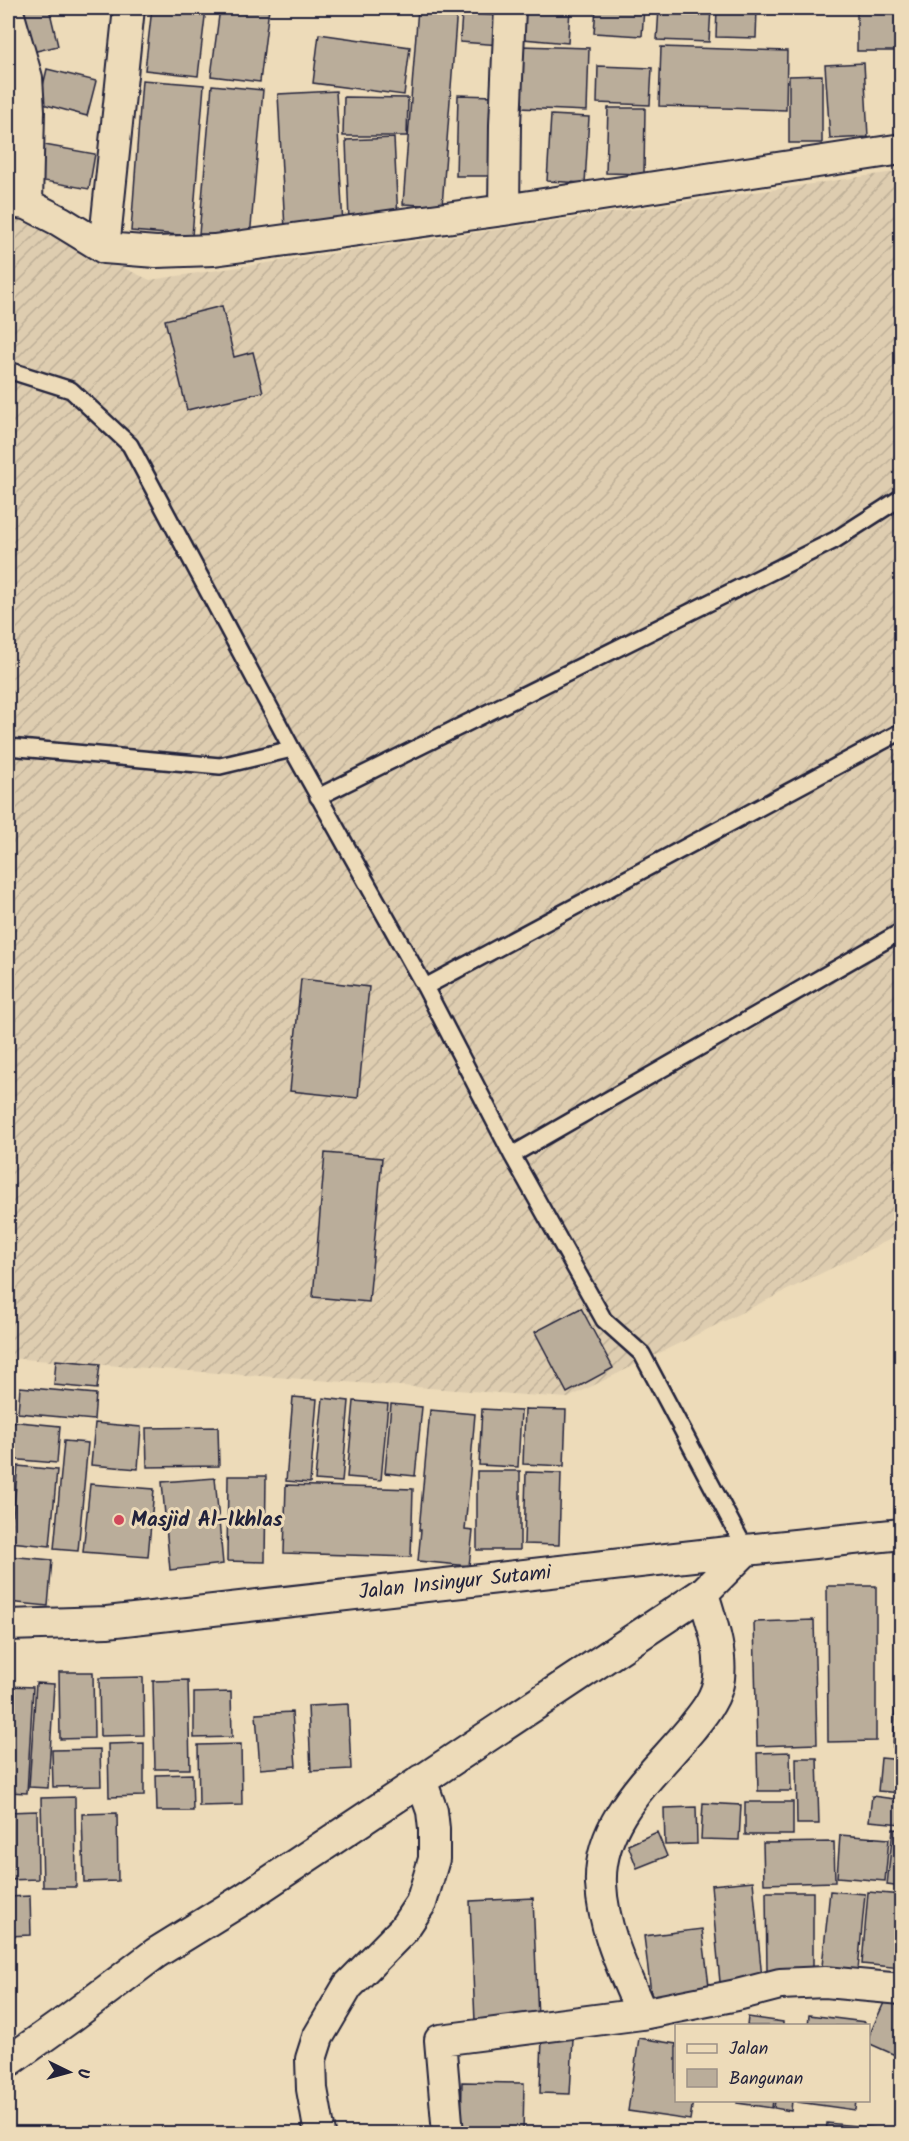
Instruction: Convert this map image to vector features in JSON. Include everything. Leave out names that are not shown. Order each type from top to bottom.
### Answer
[{"type":"street","points":[[104,248],[129,8]]},
{"type":"street","points":[[504,210],[510,8]]},
{"type":"street","points":[[8,12],[27,78],[29,111],[17,203],[69,226],[104,248],[156,252],[214,250],[504,210],[902,149]]},
{"type":"street","name":"Jalan Insinyur Sutami","points":[[8,1625],[106,1622],[902,1534]]},
{"type":"street","points":[[8,2062],[156,1953],[245,1898],[703,1593],[746,1550]]},
{"type":"street","points":[[642,2014],[615,1953],[603,1906],[602,1864],[606,1846],[617,1820],[645,1781],[704,1713],[714,1696],[719,1680],[719,1649],[703,1593]]},
{"type":"street","points":[[320,2133],[312,2090],[311,2059],[318,2037],[348,1986],[403,1930],[420,1903],[434,1859],[432,1811],[421,1780]]},
{"type":"street","points":[[448,2133],[440,2040],[642,2014],[780,1984],[825,1982],[902,1989]]},
{"type":"lane","points":[[8,370],[71,390],[130,445],[318,797],[425,987],[512,1155],[604,1320],[642,1354],[746,1550]]},
{"type":"lane","points":[[318,797],[835,540],[902,497]]},
{"type":"lane","points":[[425,987],[902,731]]},
{"type":"lane","points":[[8,747],[220,766],[292,749]]},
{"type":"lane","points":[[512,1155],[902,931]]},
{"type":"shaded area","points":[[901,171],[901,1234],[568,1398],[8,1358],[8,219],[19,220],[150,280]]},
{"type":"building","points":[[17,8],[49,8],[58,46],[28,53]]},
{"type":"building","points":[[152,8],[206,8],[198,76],[145,70]]},
{"type":"building","points":[[220,8],[269,8],[260,82],[211,76]]},
{"type":"building","points":[[418,8],[457,8],[442,206],[403,204]]},
{"type":"building","points":[[526,8],[570,8],[568,43],[523,39]]},
{"type":"building","points":[[596,8],[644,8],[642,36],[594,33]]},
{"type":"building","points":[[659,8],[711,8],[709,42],[657,40]]},
{"type":"building","points":[[717,8],[757,8],[756,38],[716,37]]},
{"type":"building","points":[[857,8],[902,8],[902,51],[857,51]]},
{"type":"building","points":[[462,13],[503,16],[501,45],[460,42]]},
{"type":"building","points":[[319,34],[410,47],[404,95],[313,83]]},
{"type":"building","points":[[520,46],[589,48],[587,111],[519,108]]},
{"type":"building","points":[[661,47],[787,51],[786,110],[659,106]]},
{"type":"building","points":[[864,63],[868,137],[830,139],[825,65]]},
{"type":"building","points":[[598,66],[652,68],[650,105],[597,103]]},
{"type":"building","points":[[47,69],[96,81],[87,116],[39,103]]},
{"type":"building","points":[[822,75],[822,143],[789,143],[789,76]]},
{"type":"building","points":[[142,80],[204,85],[192,236],[131,231]]},
{"type":"building","points":[[212,85],[263,90],[250,238],[199,234]]},
{"type":"building","points":[[336,91],[343,227],[285,230],[278,94]]},
{"type":"building","points":[[458,95],[496,96],[494,176],[456,176]]},
{"type":"building","points":[[344,97],[408,98],[407,136],[343,136]]},
{"type":"building","points":[[608,108],[645,108],[644,174],[606,173]]},
{"type":"building","points":[[551,115],[589,117],[585,183],[547,181]]},
{"type":"building","points":[[394,138],[398,220],[349,222],[346,140]]},
{"type":"building","points":[[39,144],[95,154],[89,189],[33,179]]},
{"type":"building","points":[[222,306],[234,357],[253,352],[263,392],[187,410],[165,320]]},
{"type":"building","points":[[301,979],[369,987],[358,1098],[290,1091]]},
{"type":"building","points":[[325,1153],[382,1158],[369,1302],[313,1297]]},
{"type":"building","points":[[581,1308],[613,1368],[567,1393],[535,1332]]},
{"type":"building","points":[[56,1360],[100,1364],[97,1389],[54,1385]]},
{"type":"building","points":[[20,1387],[96,1394],[94,1420],[18,1413]]},
{"type":"building","points":[[293,1397],[317,1399],[310,1483],[286,1481]]},
{"type":"building","points":[[323,1398],[349,1401],[342,1482],[315,1480]]},
{"type":"building","points":[[354,1401],[388,1404],[381,1480],[347,1477]]},
{"type":"building","points":[[391,1404],[422,1407],[415,1476],[385,1473]]},
{"type":"building","points":[[482,1409],[521,1411],[518,1467],[479,1465]]},
{"type":"building","points":[[525,1409],[566,1410],[564,1466],[523,1464]]},
{"type":"building","points":[[430,1410],[475,1414],[465,1530],[473,1531],[469,1566],[418,1561]]},
{"type":"building","points":[[9,1421],[60,1426],[57,1463],[8,1459]]},
{"type":"building","points":[[95,1423],[141,1427],[138,1469],[91,1465]]},
{"type":"building","points":[[218,1427],[219,1466],[147,1467],[146,1428]]},
{"type":"building","points":[[64,1441],[88,1443],[78,1551],[54,1549]]},
{"type":"building","points":[[18,1466],[57,1470],[50,1546],[10,1542]]},
{"type":"building","points":[[477,1471],[520,1471],[520,1550],[477,1550]]},
{"type":"building","points":[[526,1472],[561,1473],[559,1545],[524,1544]]},
{"type":"building","points":[[228,1476],[266,1476],[265,1562],[227,1561]]},
{"type":"building","points":[[215,1478],[223,1564],[170,1570],[162,1482]]},
{"type":"building","name":"Masjid Al-Ikhlas","points":[[90,1484],[154,1489],[148,1557],[83,1552]]},
{"type":"building","points":[[286,1485],[413,1489],[411,1557],[284,1553]]},
{"type":"building","points":[[8,1556],[52,1560],[48,1606],[8,1602]]},
{"type":"building","points":[[827,1586],[876,1586],[876,1741],[828,1742]]},
{"type":"building","points":[[814,1620],[817,1744],[757,1746],[754,1622]]},
{"type":"building","points":[[900,1662],[902,1662],[902,1704],[897,1703]]},
{"type":"building","points":[[59,1672],[93,1672],[94,1738],[60,1739]]},
{"type":"building","points":[[143,1677],[144,1735],[100,1736],[99,1678]]},
{"type":"building","points":[[188,1680],[190,1769],[155,1769],[153,1681]]},
{"type":"building","points":[[36,1683],[54,1684],[48,1788],[29,1787]]},
{"type":"building","points":[[8,1686],[33,1687],[27,1793],[8,1792]]},
{"type":"building","points":[[231,1692],[232,1737],[194,1738],[194,1693]]},
{"type":"building","points":[[348,1704],[351,1769],[311,1771],[308,1706]]},
{"type":"building","points":[[895,1709],[902,1709],[902,1747],[893,1747]]},
{"type":"building","points":[[292,1712],[296,1766],[260,1769],[256,1714]]},
{"type":"building","points":[[144,1743],[144,1796],[109,1797],[108,1744]]},
{"type":"building","points":[[241,1744],[242,1805],[199,1806],[198,1745]]},
{"type":"building","points":[[100,1749],[101,1786],[53,1787],[52,1750]]},
{"type":"building","points":[[790,1752],[791,1791],[758,1791],[757,1753]]},
{"type":"building","points":[[796,1758],[817,1758],[819,1824],[797,1824]]},
{"type":"building","points":[[881,1758],[902,1760],[902,1793],[878,1791]]},
{"type":"building","points":[[192,1774],[193,1811],[157,1811],[156,1775]]},
{"type":"building","points":[[872,1796],[902,1800],[902,1824],[869,1821]]},
{"type":"building","points":[[75,1797],[76,1887],[43,1887],[41,1798]]},
{"type":"building","points":[[745,1802],[793,1802],[793,1835],[745,1835]]},
{"type":"building","points":[[703,1803],[741,1805],[739,1840],[701,1839]]},
{"type":"building","points":[[696,1807],[697,1844],[665,1845],[664,1808]]},
{"type":"building","points":[[37,1811],[38,1879],[8,1880],[8,1812]]},
{"type":"building","points":[[117,1813],[118,1881],[84,1882],[82,1814]]},
{"type":"building","points":[[893,1829],[902,1830],[902,1887],[887,1885]]},
{"type":"building","points":[[657,1832],[667,1856],[637,1868],[628,1845]]},
{"type":"building","points":[[840,1835],[889,1839],[885,1881],[837,1877]]},
{"type":"building","points":[[834,1842],[835,1882],[764,1884],[763,1843]]},
{"type":"building","points":[[753,1881],[762,1979],[720,1982],[711,1885]]},
{"type":"building","points":[[830,1891],[865,1894],[858,1970],[822,1966]]},
{"type":"building","points":[[766,1892],[813,1892],[813,1972],[767,1972]]},
{"type":"building","points":[[868,1892],[902,1895],[902,1968],[862,1964]]},
{"type":"building","points":[[30,1896],[31,1935],[8,1936],[8,1897]]},
{"type":"building","points":[[533,1898],[538,2019],[475,2022],[470,1901]]},
{"type":"building","points":[[702,1929],[710,1994],[652,2001],[644,1936]]},
{"type":"building","points":[[887,1996],[902,2002],[902,2058],[870,2044],[870,2034]]},
{"type":"building","points":[[809,2015],[865,2022],[865,2024],[808,2024]]},
{"type":"building","points":[[748,2017],[783,2022],[783,2024],[747,2024]]},
{"type":"building","points":[[542,2038],[573,2039],[570,2094],[540,2093]]},
{"type":"building","points":[[639,2038],[675,2044],[675,2102],[693,2102],[690,2120],[628,2111]]},
{"type":"building","points":[[462,2082],[524,2083],[523,2134],[461,2134]]},
{"type":"building","points":[[737,2102],[773,2102],[772,2108]]},
{"type":"building","points":[[775,2102],[792,2102],[791,2111],[774,2108]]},
{"type":"building","points":[[798,2102],[856,2102],[855,2110]]},
{"type":"building","points":[[827,2123],[874,2128],[873,2134],[826,2134]]},
{"type":"place","name":"Masjid Al-Ikhlas","points":[[119,1520]]}]
